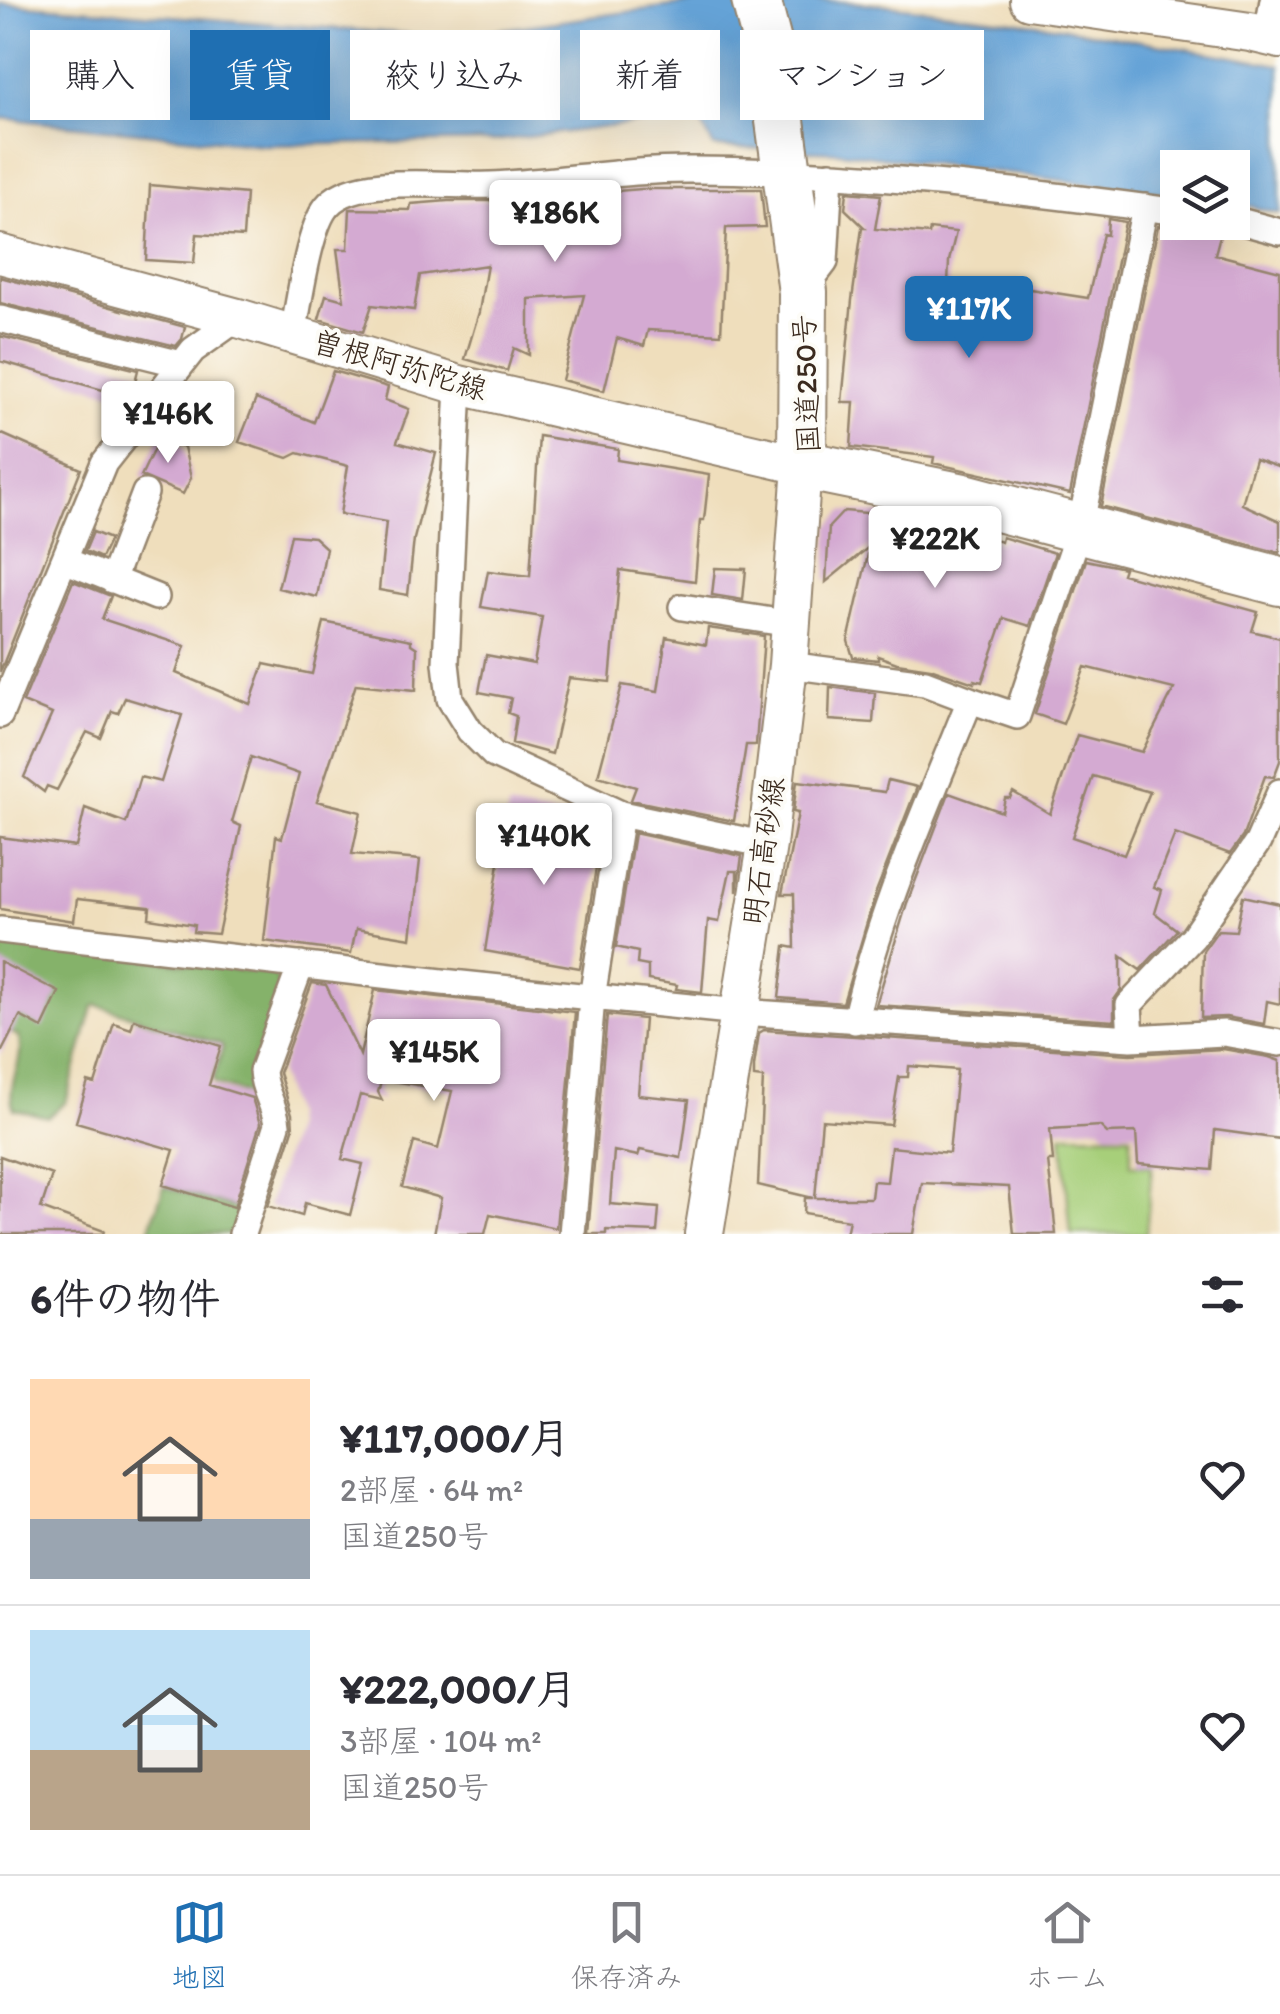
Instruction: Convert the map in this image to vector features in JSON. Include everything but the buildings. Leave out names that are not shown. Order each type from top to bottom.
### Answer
[{"type":"highway","name":"国道250号","points":[[756,0],[802,170],[802,465],[892,482],[1280,581]]},
{"type":"main road","points":[[1029,0],[1273,25]]},
{"type":"main road","name":"曽根阿弥陀線","points":[[0,254],[238,318],[459,384],[802,465]]},
{"type":"main road","name":"明石高砂線","points":[[704,1234],[767,845],[788,665],[802,465]]},
{"type":"street","points":[[293,334],[318,220],[328,204],[355,188],[489,186],[690,170],[802,170],[1160,209]]},
{"type":"street","points":[[788,665],[925,683],[1017,716],[1080,528],[1145,207]]},
{"type":"street","points":[[1250,224],[1280,232]]},
{"type":"street","points":[[0,318],[181,364]]},
{"type":"street","points":[[0,715],[104,463],[193,350],[238,318]]},
{"type":"street","points":[[459,384],[446,644],[450,699],[470,732],[494,755],[621,814],[767,845]]},
{"type":"street","points":[[112,580],[146,493]]},
{"type":"street","points":[[64,560],[156,598]]},
{"type":"street","points":[[682,608],[790,624]]},
{"type":"street","points":[[855,1020],[867,967],[898,878],[970,700]]},
{"type":"street","points":[[1130,1038],[1129,1005],[1193,937],[1258,842],[1280,792]]},
{"type":"street","points":[[572,1234],[592,998],[621,814]]},
{"type":"street","points":[[0,930],[740,1012],[1130,1038],[1224,1033],[1280,1043]]},
{"type":"street","points":[[242,1234],[277,1125],[275,1109],[263,1086],[262,1071],[301,965]]},
{"type":"green space","points":[[0,942],[274,974],[282,989],[254,1090],[250,1095],[215,1084],[221,1044],[97,1005],[93,1007],[66,1102],[48,1117],[14,1109],[12,1091],[20,1045],[18,1036],[0,1027]]},
{"type":"green space","points":[[1062,1134],[1131,1135],[1131,1164],[1152,1166],[1146,1234],[1071,1234]]},
{"type":"green space","points":[[164,1186],[240,1210],[232,1234],[148,1234]]},
{"type":"water","points":[[714,0],[816,0],[1053,26],[1280,65],[1280,214],[1250,206],[1250,150],[1160,150],[1160,193],[841,152],[714,147],[699,120],[720,120],[720,30],[580,30],[580,120],[664,120],[493,141],[265,145],[0,118],[0,3],[354,30],[350,30],[350,120],[560,120],[560,30],[497,30]]}]
